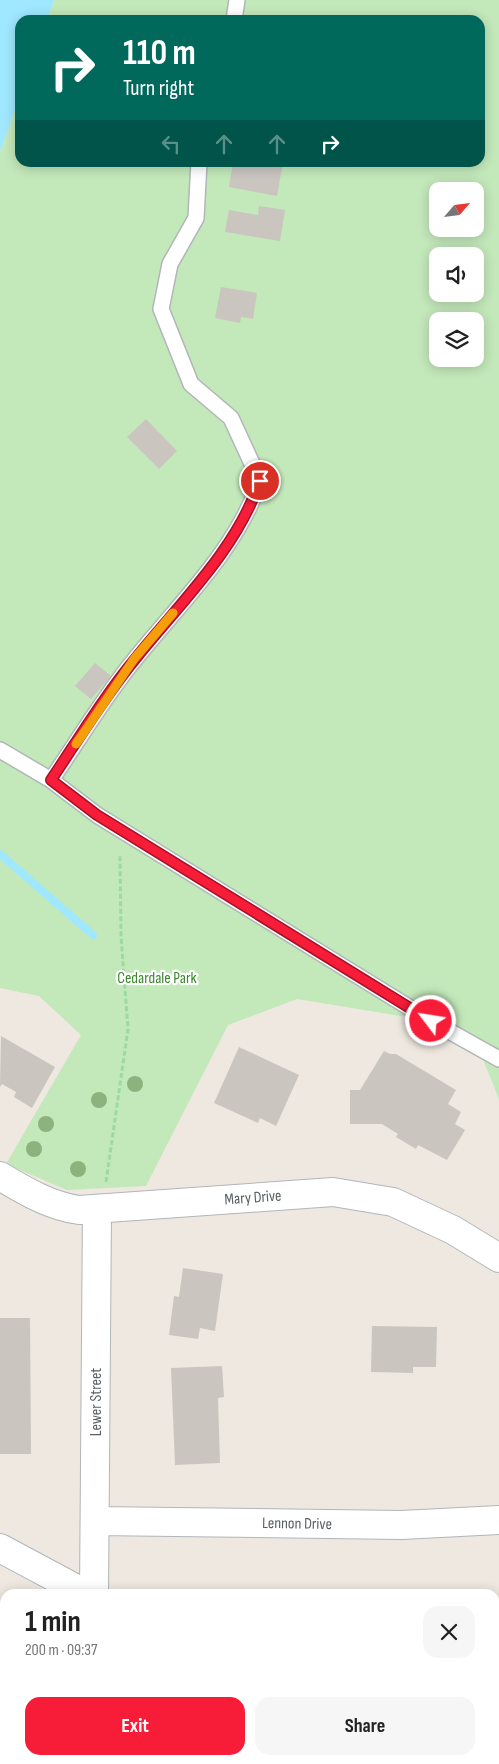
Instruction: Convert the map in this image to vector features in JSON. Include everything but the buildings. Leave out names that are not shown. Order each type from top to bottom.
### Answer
[{"type":"street","name":"Mary Drive","points":[[0,1176],[32,1195],[67,1208],[100,1210],[333,1192],[393,1202],[453,1230],[499,1258]]},
{"type":"street","name":"Lewer Street","points":[[94,1589],[100,1210]]},
{"type":"street","name":"Lennon Drive","points":[[95,1521],[402,1525],[499,1520]]},
{"type":"street","points":[[0,1548],[77,1589]]},
{"type":"lane","points":[[235,15],[237,0]]},
{"type":"lane","points":[[51,780],[134,659],[216,562],[254,497],[260,481],[232,418],[191,384],[161,309],[170,264],[196,218],[199,167]]},
{"type":"lane","points":[[0,750],[51,780],[120,830],[431,1021],[499,1059]]},
{"type":"path","points":[[100,1210],[128,1029],[121,936],[120,830]]},
{"type":"green space","name":"Cedardale Park","points":[[54,0],[499,0],[499,1099],[478,1047],[431,1021],[297,999],[228,1025],[146,1186],[67,1190],[6,1164],[81,1035],[39,996],[0,988],[0,152],[15,110],[15,167],[485,167],[485,15],[49,15]]},
{"type":"water","points":[[0,0],[54,0],[49,15],[15,15],[15,110],[0,152]]},
{"type":"waterway","points":[[0,854],[93,935]]},
{"type":"slow traffic","points":[[76,744],[134,659],[173,613]]},
{"type":"route","points":[[260,481],[254,497],[216,562],[134,659],[51,780],[97,815],[431,1021]]}]
